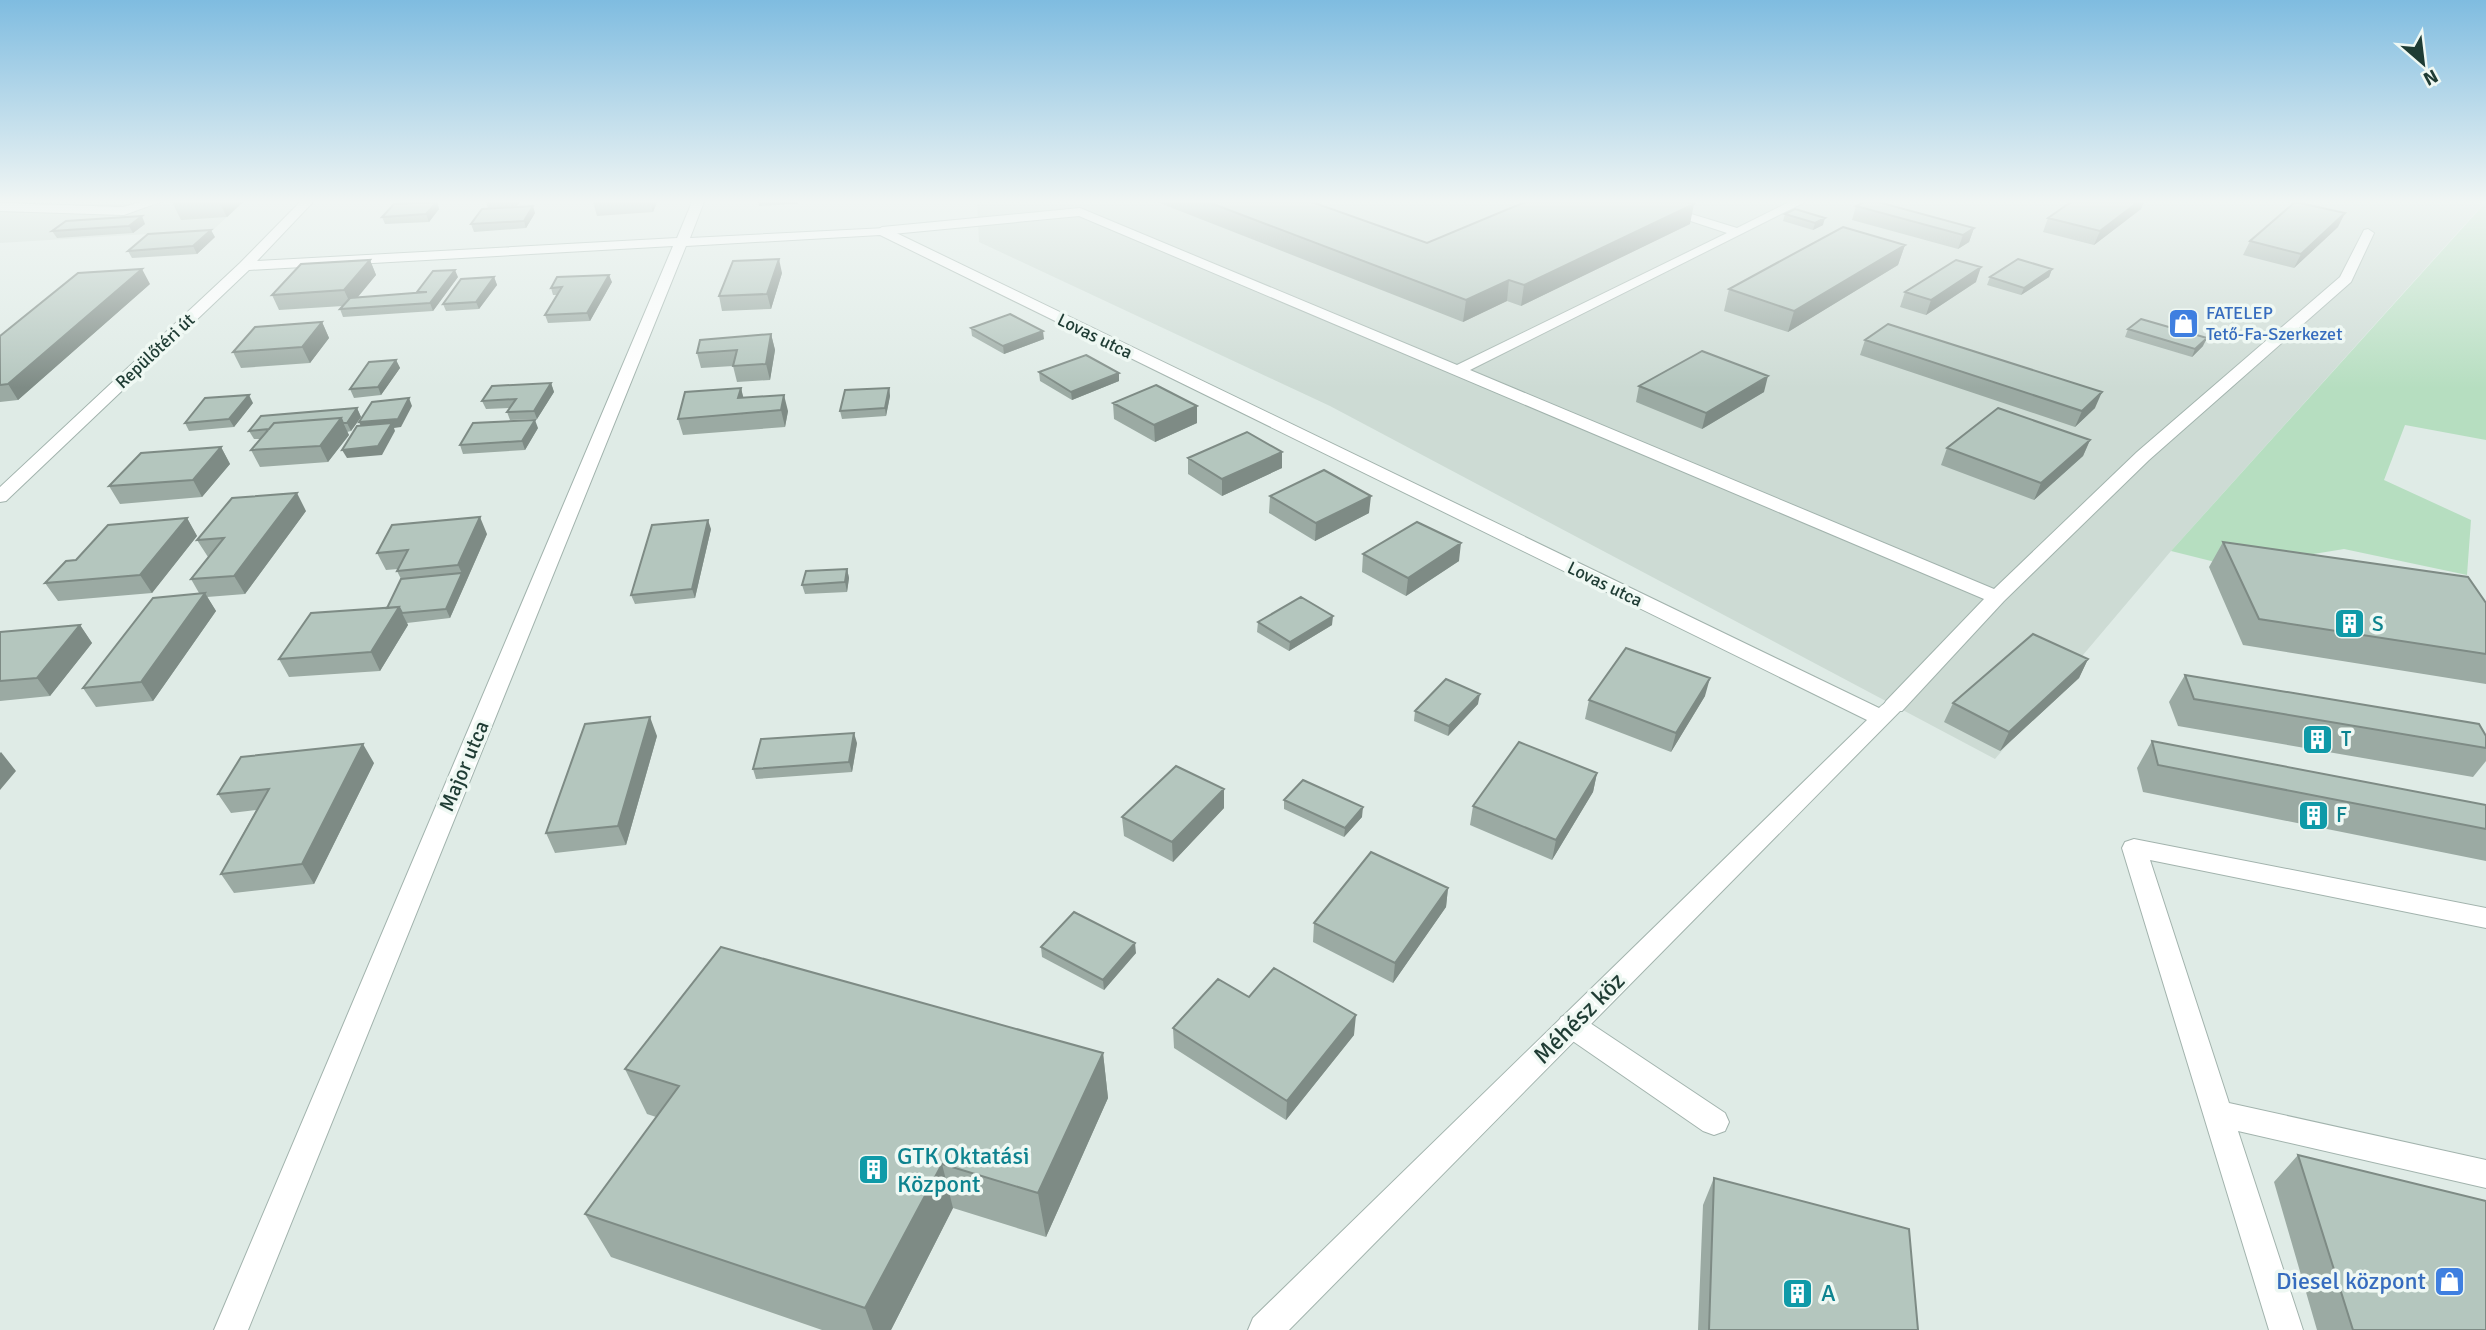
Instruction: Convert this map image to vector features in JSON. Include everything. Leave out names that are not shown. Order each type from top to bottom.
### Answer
[{"type":"street","name":"Lovas utca","points":[[246,266],[281,264]]},
{"type":"street","name":"Major utca","points":[[230,1330],[672,264]]},
{"type":"street","name":"Lovas utca","points":[[950,264],[1887,712]]},
{"type":"street","points":[[1209,264],[1997,597]]},
{"type":"street","points":[[1457,370],[1673,264]]},
{"type":"street","name":"Méhész köz","points":[[1265,1330],[1887,712],[1997,597],[2143,456],[2346,279],[2353,264]]},
{"type":"street","name":"Repülőtéri út","points":[[0,497],[246,266]]},
{"type":"street","points":[[2286,1330],[2134,848],[2486,918]]},
{"type":"street","points":[[1571,1026],[1714,1122]]},
{"type":"street","points":[[2217,1113],[2486,1174]]},
{"type":"shaded area","points":[[1026,264],[2429,264],[2171,551],[1995,759],[1330,406]]},
{"type":"green space","points":[[2430,264],[2486,264],[2486,440],[2405,425],[2384,480],[2471,520],[2467,575],[2344,549],[2235,567],[2171,551]]},
{"type":"building","points":[[301,264],[366,264],[344,290],[272,295]]},
{"type":"building","points":[[732,264],[777,264],[767,294],[719,296]]},
{"type":"building","points":[[1371,264],[1568,264],[1524,285],[1509,280],[1466,300]]},
{"type":"building","points":[[1775,264],[1873,264],[1794,311],[1729,289]]},
{"type":"building","points":[[1950,264],[1981,267],[1931,300],[1905,292]]},
{"type":"building","points":[[2010,264],[2035,264],[2052,269],[2024,288],[1990,277]]},
{"type":"building","points":[[142,269],[8,384],[0,385],[0,336],[78,273]]},
{"type":"building","points":[[455,270],[430,303],[340,309],[350,298],[427,292],[417,292],[433,271]]},
{"type":"building","points":[[609,275],[587,313],[545,315],[562,287],[551,288],[557,277]]},
{"type":"building","points":[[494,277],[476,302],[443,304],[461,279]]},
{"type":"building","points":[[1010,314],[1043,331],[1003,346],[971,328]]},
{"type":"building","points":[[2141,319],[2207,338],[2195,349],[2128,329]]},
{"type":"building","points":[[322,322],[302,347],[233,352],[255,327]]},
{"type":"building","points":[[1888,324],[2102,392],[2082,411],[1865,340]]},
{"type":"building","points":[[771,334],[766,364],[733,366],[737,350],[697,353],[700,340]]},
{"type":"building","points":[[1702,351],[1768,376],[1706,413],[1639,386]]},
{"type":"building","points":[[1086,355],[1119,373],[1071,392],[1039,372]]},
{"type":"building","points":[[396,360],[378,387],[350,389],[369,362]]},
{"type":"building","points":[[551,383],[534,411],[507,412],[516,399],[482,401],[492,386]]},
{"type":"building","points":[[1156,385],[1197,406],[1154,425],[1113,403]]},
{"type":"building","points":[[741,388],[738,398],[784,395],[781,410],[678,419],[685,392]]},
{"type":"building","points":[[889,388],[885,408],[840,411],[845,390]]},
{"type":"building","points":[[249,395],[229,419],[185,423],[205,398]]},
{"type":"building","points":[[409,398],[398,419],[359,422],[372,402]]},
{"type":"building","points":[[357,408],[347,423],[343,423],[341,418],[274,423],[269,429],[249,431],[261,416]]},
{"type":"building","points":[[1998,408],[2090,440],[2041,483],[1947,448]]},
{"type":"building","points":[[341,418],[320,446],[251,450],[274,423]]},
{"type":"building","points":[[535,420],[522,441],[460,445],[473,423]]},
{"type":"building","points":[[392,423],[378,446],[342,450],[357,426]]},
{"type":"building","points":[[1247,432],[1282,452],[1222,479],[1188,458]]},
{"type":"building","points":[[221,447],[193,480],[109,486],[141,453]]},
{"type":"building","points":[[1324,470],[1371,496],[1316,523],[1270,496]]},
{"type":"building","points":[[297,493],[234,576],[191,579],[224,538],[197,540],[232,498]]},
{"type":"building","points":[[480,517],[458,565],[397,571],[408,550],[377,553],[392,525]]},
{"type":"building","points":[[187,518],[140,575],[45,583],[66,561],[76,560],[108,525]]},
{"type":"building","points":[[708,520],[692,589],[631,595],[652,525]]},
{"type":"building","points":[[1417,522],[1461,543],[1408,578],[1363,554]]},
{"type":"building","points":[[2223,542],[2468,577],[2486,603],[2486,654],[2259,619]]},
{"type":"building","points":[[847,569],[845,582],[802,585],[806,571]]},
{"type":"building","points":[[462,573],[446,609],[402,613],[399,607],[387,608],[401,579]]},
{"type":"building","points":[[205,593],[141,682],[83,688],[153,598]]},
{"type":"building","points":[[1301,597],[1333,616],[1290,642],[1258,622]]},
{"type":"building","points":[[399,607],[371,652],[279,659],[311,613]]},
{"type":"building","points":[[80,625],[37,678],[0,681],[0,632]]},
{"type":"building","points":[[2033,634],[2088,659],[2009,732],[1953,703]]},
{"type":"building","points":[[1626,648],[1710,678],[1676,733],[1589,700]]},
{"type":"building","points":[[2185,675],[2479,724],[2486,736],[2486,748],[2194,699]]},
{"type":"building","points":[[1446,679],[1480,694],[1449,726],[1415,711]]},
{"type":"building","points":[[650,717],[618,826],[546,833],[585,724]]},
{"type":"building","points":[[854,733],[849,762],[753,769],[761,739]]},
{"type":"building","points":[[2152,741],[2486,805],[2486,829],[2158,765]]},
{"type":"building","points":[[1519,742],[1597,773],[1556,840],[1473,806]]},
{"type":"building","points":[[363,744],[302,864],[221,874],[269,789],[218,794],[241,757]]},
{"type":"building","points":[[1176,766],[1224,789],[1172,842],[1122,817]]},
{"type":"building","points":[[1303,780],[1363,807],[1345,828],[1284,800]]},
{"type":"building","points":[[1371,852],[1448,888],[1395,963],[1314,923]]},
{"type":"building","points":[[1074,912],[1135,943],[1103,980],[1041,947]]},
{"type":"building","name":"GTK Oktatási Központ","points":[[721,947],[1103,1053],[1038,1193],[942,1164],[865,1308],[585,1214],[679,1086],[625,1069]]},
{"type":"building","points":[[1274,968],[1356,1015],[1287,1101],[1173,1028],[1218,979],[1249,997]]},
{"type":"building","points":[[2298,1155],[2486,1201],[2486,1330],[2353,1330]]},
{"type":"building","name":"A","points":[[1714,1178],[1909,1229],[1918,1330],[1709,1330]]},
{"type":"place","name":"FATELEP Tető-Fa-Szerkezet","points":[[2183,323]]},
{"type":"place","name":"S","points":[[2349,624]]},
{"type":"place","name":"T","points":[[2318,739]]},
{"type":"place","name":"F","points":[[2313,815]]},
{"type":"place","name":"GTK Oktatási Központ","points":[[874,1170]]},
{"type":"place","name":"Diesel központ","points":[[2449,1281]]},
{"type":"place","name":"A","points":[[1798,1293]]}]
